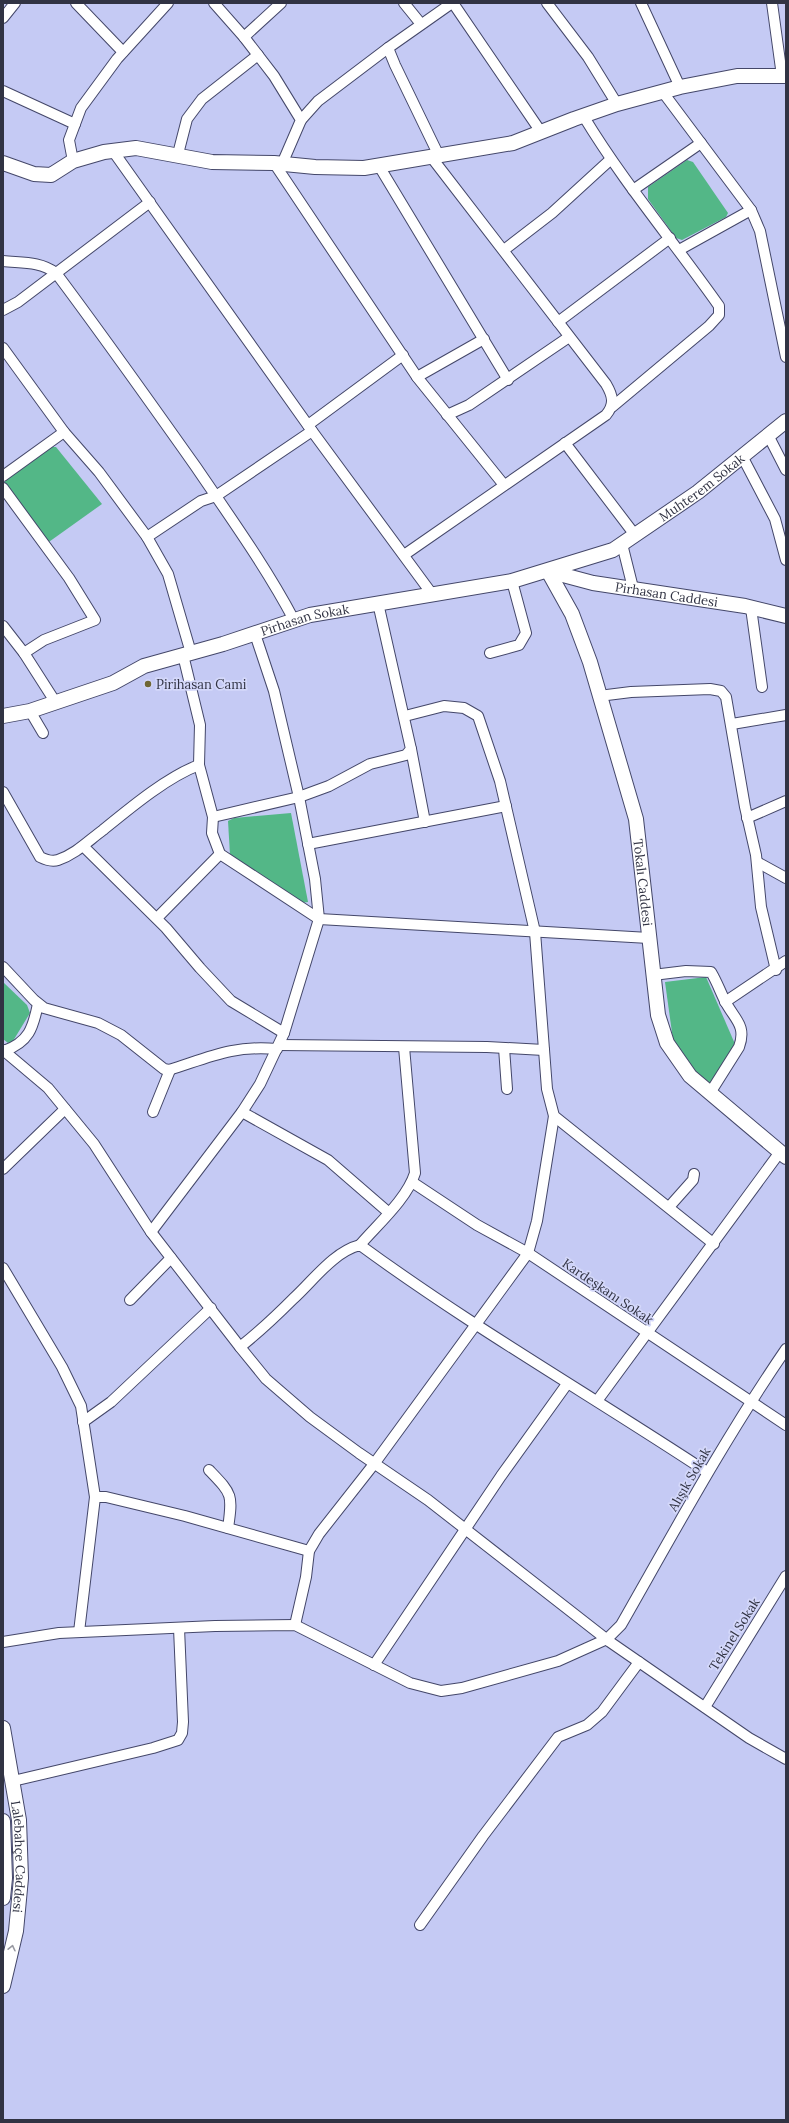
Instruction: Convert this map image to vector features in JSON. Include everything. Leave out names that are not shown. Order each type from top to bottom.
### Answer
[{"type":"street","points":[[3,18],[15,3]]},
{"type":"street","points":[[76,3],[123,52]]},
{"type":"street","points":[[73,161],[69,140],[81,108],[123,52],[168,3]]},
{"type":"street","points":[[214,3],[244,37],[274,76],[301,120]]},
{"type":"street","points":[[244,37],[282,3]]},
{"type":"street","points":[[404,3],[421,24]]},
{"type":"street","points":[[278,163],[301,120],[318,101],[421,24],[453,3],[541,132]]},
{"type":"street","points":[[642,3],[680,87]]},
{"type":"street","points":[[3,163],[34,174],[51,175],[73,161],[114,151],[136,148],[178,154],[212,162],[278,163],[364,168],[513,143],[617,104],[662,91],[737,76],[784,76],[772,3]]},
{"type":"street","points":[[552,4],[588,57],[617,104]]},
{"type":"street","points":[[388,48],[436,157],[612,396],[612,408]]},
{"type":"street","points":[[178,154],[187,119],[202,99],[258,55]]},
{"type":"street","points":[[3,91],[75,124]]},
{"type":"street","points":[[662,91],[751,210],[760,231],[786,357]]},
{"type":"street","points":[[404,555],[606,415],[612,408],[709,326],[719,315],[719,306],[679,250],[610,160],[584,117]]},
{"type":"street","points":[[633,190],[701,143]]},
{"type":"street","points":[[114,151],[310,428],[432,594]]},
{"type":"street","points":[[504,250],[552,212],[610,160]]},
{"type":"street","points":[[278,163],[417,377],[504,485]]},
{"type":"street","points":[[379,166],[508,380]]},
{"type":"street","points":[[3,310],[18,302],[150,202]]},
{"type":"street","points":[[679,250],[751,210]]},
{"type":"street","points":[[558,322],[670,238]]},
{"type":"street","points":[[3,261],[34,263],[48,267],[56,273],[135,379],[216,496],[278,590],[294,620]]},
{"type":"street","points":[[447,415],[469,405],[508,380],[569,337]]},
{"type":"street","points":[[417,377],[484,339]]},
{"type":"street","points":[[3,348],[64,432],[99,472],[147,537],[168,574],[187,654],[200,726],[199,765],[213,817],[212,833],[220,854],[319,919],[649,938]]},
{"type":"street","points":[[147,537],[200,501],[216,496],[310,428],[403,355]]},
{"type":"street","name":"Muhterem Sokak","points":[[618,547],[698,492],[786,421]]},
{"type":"street","points":[[3,476],[64,432]]},
{"type":"street","points":[[768,435],[786,470]]},
{"type":"street","points":[[565,443],[635,535]]},
{"type":"street","points":[[742,456],[775,519],[786,560]]},
{"type":"street","points":[[3,488],[69,578],[95,620],[44,640],[24,653]]},
{"type":"street","points":[[618,547],[633,588]]},
{"type":"street","name":"Pirhasan Sokak","points":[[3,716],[30,711],[56,703],[113,683],[144,666],[255,634],[310,614],[512,582],[618,547]]},
{"type":"street","name":"Pirhasan Caddesi","points":[[548,571],[593,583],[633,588],[751,608],[786,616]]},
{"type":"street","name":"Tokalı Caddesi","points":[[548,571],[572,614],[590,662],[636,819],[658,1016],[667,1043],[690,1076],[783,1154]]},
{"type":"street","points":[[490,653],[519,645],[526,633],[512,582]]},
{"type":"street","points":[[378,603],[405,716],[426,822]]},
{"type":"street","points":[[751,608],[762,687]]},
{"type":"street","points":[[3,626],[24,653],[56,703]]},
{"type":"street","points":[[152,1232],[242,1112],[260,1084],[284,1034],[319,919],[317,894],[299,797],[274,691],[255,634]]},
{"type":"street","points":[[599,696],[662,690],[721,691],[726,697],[732,724],[747,818],[757,862],[761,907],[776,970]]},
{"type":"street","points":[[295,1625],[306,1577],[309,1550],[319,1534],[374,1464],[528,1254],[536,1221],[554,1116],[547,1089],[535,932],[500,781],[478,716],[464,708],[444,706],[405,716]]},
{"type":"street","points":[[30,711],[43,733]]},
{"type":"street","points":[[732,724],[786,715]]},
{"type":"street","points":[[213,817],[299,797],[329,786],[370,764],[406,755],[412,749]]},
{"type":"street","points":[[4,797],[40,857],[48,861],[56,861],[84,847],[102,830],[166,783],[185,771],[199,765]]},
{"type":"street","points":[[747,818],[786,800]]},
{"type":"street","points":[[308,844],[506,806]]},
{"type":"street","points":[[84,847],[157,918],[231,1001],[284,1034]]},
{"type":"street","points":[[157,918],[220,854]]},
{"type":"street","points":[[757,862],[786,878]]},
{"type":"street","points":[[725,1002],[776,970],[786,962]]},
{"type":"street","points":[[3,967],[38,1004],[44,1008],[63,1015],[98,1023],[121,1035],[158,1066],[170,1070],[214,1054],[235,1049],[254,1047],[504,1048],[544,1050]]},
{"type":"street","points":[[653,974],[686,971],[711,972],[725,1002],[739,1022],[742,1038],[722,1076],[710,1093]]},
{"type":"street","points":[[4,1050],[18,1046],[30,1032],[33,1026],[38,1004]]},
{"type":"street","points":[[240,1347],[267,1325],[335,1258],[352,1247],[360,1245],[412,1182],[415,1173],[404,1047]]},
{"type":"street","points":[[504,1048],[507,1089]]},
{"type":"street","points":[[4,1050],[48,1088],[94,1144],[171,1258],[266,1379],[283,1395],[374,1464],[428,1500],[607,1639],[749,1738],[786,1759]]},
{"type":"street","points":[[153,1112],[170,1070]]},
{"type":"street","points":[[3,1169],[65,1109]]},
{"type":"street","points":[[242,1112],[328,1160],[388,1212]]},
{"type":"street","points":[[554,1116],[714,1244]]},
{"type":"street","points":[[597,1401],[783,1154]]},
{"type":"street","points":[[669,1207],[693,1180],[694,1174]]},
{"type":"street","name":"Kardeşkanı Sokak","points":[[412,1182],[477,1225],[528,1254],[786,1425]]},
{"type":"street","points":[[360,1245],[402,1276],[476,1325],[707,1472]]},
{"type":"street","points":[[130,1300],[171,1258]]},
{"type":"street","points":[[3,1268],[62,1367],[81,1406],[95,1497],[79,1632]]},
{"type":"street","points":[[83,1422],[111,1402],[211,1308]]},
{"type":"street","name":"Alışık Sokak","points":[[607,1639],[621,1625],[707,1472],[750,1402],[786,1349]]},
{"type":"street","points":[[374,1665],[567,1384]]},
{"type":"street","points":[[209,1470],[227,1489],[231,1496],[228,1528]]},
{"type":"street","points":[[95,1497],[106,1497],[309,1550]]},
{"type":"street","name":"Tekinel Sokak","points":[[705,1707],[786,1576]]},
{"type":"street","points":[[3,1642],[59,1633],[295,1625],[410,1683],[441,1691],[469,1686],[558,1661],[607,1639]]},
{"type":"street","points":[[12,1781],[153,1748],[178,1740],[182,1733],[183,1722],[179,1628]]},
{"type":"street","points":[[420,1925],[483,1836],[558,1737],[587,1725],[602,1712],[639,1662]]},
{"type":"street","name":"Lalebahçe Caddesi","points":[[3,1728],[19,1820],[20,1878],[16,1931],[3,1986]]},
{"type":"street","name":"Lalebahçe Caddesi","points":[[3,1821],[5,1878],[3,1898]]},
{"type":"green space","points":[[687,160],[693,162],[728,213],[726,217],[682,240],[676,238],[648,199],[648,187]]},
{"type":"green space","points":[[49,447],[56,447],[102,504],[46,544],[4,487],[5,480]]},
{"type":"green space","points":[[291,813],[308,902],[301,903],[230,855],[228,821],[234,818]]},
{"type":"green space","points":[[706,977],[735,1044],[709,1085],[690,1070],[674,1047],[665,982]]},
{"type":"green space","points":[[3,982],[27,1005],[30,1013],[13,1041],[8,1043],[3,1039]]},
{"type":"place","name":"Pirihasan Cami","points":[[148,684]]}]
